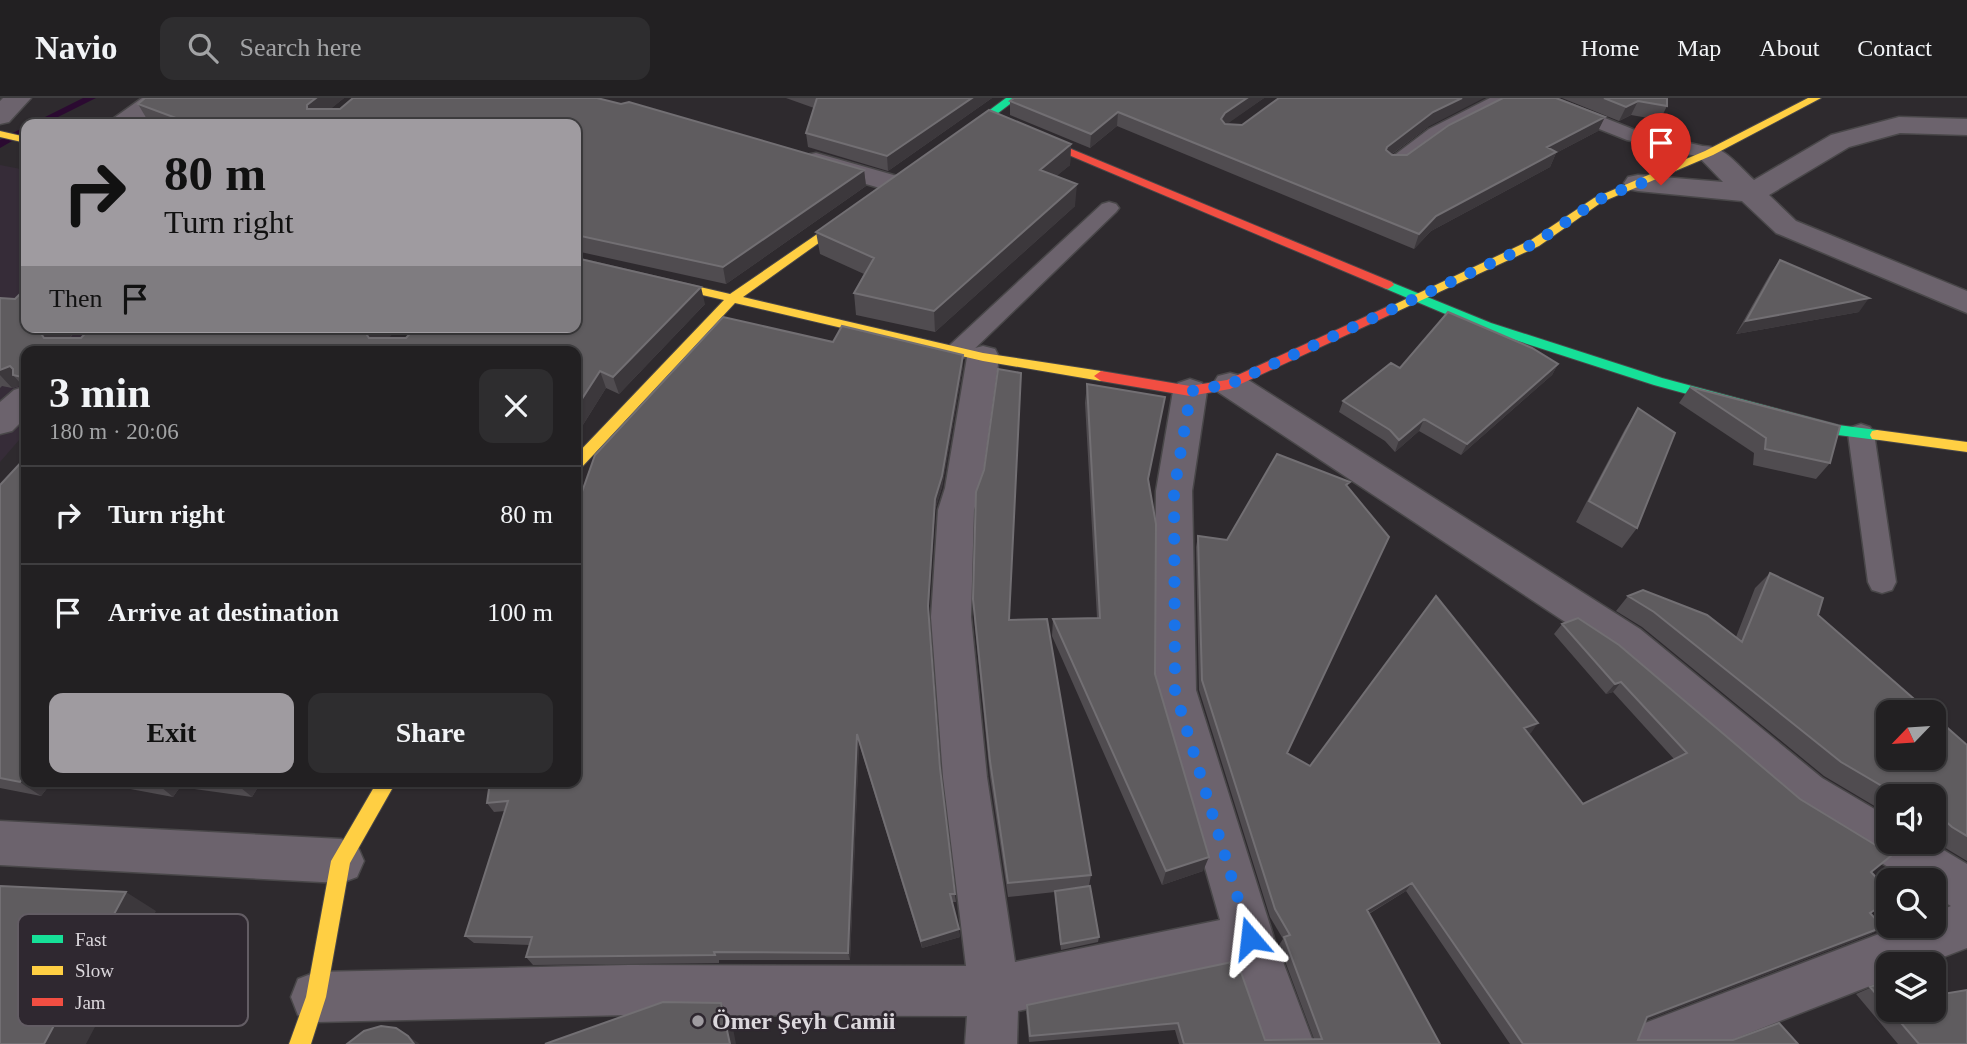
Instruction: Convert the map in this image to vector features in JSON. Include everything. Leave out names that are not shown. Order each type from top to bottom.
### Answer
[{"type":"street","points":[[18,98],[2,128],[21,138]]},
{"type":"street","points":[[130,119],[159,98]]},
{"type":"street","points":[[936,154],[1000,123],[1013,98]]},
{"type":"street","points":[[1288,1044],[1250,938],[1175,691],[1174,491],[1210,387],[1535,243],[1598,200],[1709,153],[1816,98]]},
{"type":"street","points":[[1000,123],[1486,326],[1659,382],[1838,430],[1967,447]]},
{"type":"street","points":[[1638,183],[1752,193],[1840,141],[1899,125],[1967,127]]},
{"type":"street","points":[[790,153],[900,180]]},
{"type":"street","points":[[1709,153],[1786,227],[1967,303]]},
{"type":"street","points":[[581,459],[734,298],[900,180]]},
{"type":"street","points":[[581,263],[970,354],[1210,387],[1626,641],[1806,792],[1967,890]]},
{"type":"street","points":[[970,354],[963,488],[956,510],[951,617],[965,777],[994,991],[991,1044]]},
{"type":"street","points":[[0,423],[21,403]]},
{"type":"street","points":[[0,423],[21,424]]},
{"type":"street","points":[[300,1044],[316,997],[341,861],[384,787]]},
{"type":"street","points":[[0,843],[341,861]]},
{"type":"street","points":[[1655,1044],[1967,924]]},
{"type":"street","points":[[316,997],[629,990],[994,991],[1250,938]]},
{"type":"lane","points":[[1394,163],[1436,133],[1504,98]]},
{"type":"lane","points":[[1538,98],[1633,136],[1709,153]]},
{"type":"lane","points":[[970,354],[1109,208]]},
{"type":"lane","points":[[1861,433],[1882,582]]},
{"type":"shaded area","points":[[0,165],[21,169],[21,333],[113,333],[102,346],[21,346],[21,438],[0,462]]},
{"type":"building","points":[[145,98],[316,98],[307,105],[307,109],[340,109],[353,98],[597,98],[621,104],[629,102],[864,170],[723,267],[581,236],[581,119],[179,119],[138,104]]},
{"type":"building","points":[[817,98],[972,98],[887,156],[806,133]]},
{"type":"building","points":[[1014,98],[1247,98],[1225,113],[1221,119],[1225,124],[1242,125],[1279,98],[1462,98],[1433,112],[1387,147],[1386,150],[1392,155],[1407,155],[1449,125],[1503,98],[1556,98],[1605,117],[1547,147],[1556,152],[1436,216],[1419,234],[1118,112],[1091,134],[1010,101]]},
{"type":"building","points":[[1604,98],[1667,98],[1667,106],[1638,101],[1626,107]]},
{"type":"building","points":[[989,110],[1071,144],[1040,170],[1077,184],[934,311],[854,293],[874,258],[816,232]]},
{"type":"building","points":[[581,259],[701,287],[613,377],[600,371],[581,400],[581,346],[21,346],[21,377],[13,375],[10,366],[0,370],[0,298],[15,299],[21,293],[21,333],[44,333],[44,338],[81,338],[86,333],[369,333],[369,338],[406,338],[411,333],[581,333]]},
{"type":"building","points":[[1780,260],[1869,298],[1746,321]]},
{"type":"building","points":[[1448,312],[1532,348],[1558,364],[1467,444],[1424,419],[1399,440],[1390,430],[1343,401],[1391,363],[1400,368]]},
{"type":"building","points":[[723,317],[833,342],[842,326],[963,355],[942,476],[935,499],[928,606],[940,768],[955,894],[950,894],[959,929],[921,941],[857,734],[848,953],[714,952],[715,955],[526,957],[532,937],[465,936],[508,801],[487,803],[489,787],[581,787],[581,495],[595,455]]},
{"type":"building","points":[[998,369],[1021,373],[1009,620],[1047,619],[1091,875],[1008,883],[990,761],[973,599],[976,492],[984,470]]},
{"type":"building","points":[[1087,384],[1165,397],[1148,479],[1156,524],[1155,674],[1209,857],[1166,871],[1053,619],[1100,618]]},
{"type":"building","points":[[1690,387],[1840,426],[1830,463],[1765,449],[1766,438]]},
{"type":"building","points":[[1638,408],[1675,433],[1637,528],[1589,501]]},
{"type":"building","points":[[1277,454],[1350,482],[1346,485],[1389,537],[1287,753],[1310,766],[1436,596],[1538,723],[1524,728],[1583,804],[1687,753],[1621,682],[1615,684],[1562,624],[1578,618],[1619,645],[1800,799],[1876,845],[1876,854],[1892,855],[1871,872],[1876,877],[1876,909],[1870,913],[1876,919],[1876,930],[1647,1017],[1638,1040],[1733,1040],[1779,1023],[1798,1044],[1523,1044],[1412,883],[1367,910],[1440,1044],[1184,1044],[1178,1023],[1030,1036],[1027,1005],[1237,961],[1265,1040],[1322,1039],[1284,937],[1290,935],[1275,909],[1202,680],[1198,536],[1227,540]]},
{"type":"building","points":[[21,462],[20,782],[0,778],[0,485]]},
{"type":"building","points":[[1770,573],[1823,598],[1818,615],[1915,700],[1876,700],[1876,770],[1946,770],[1946,727],[1967,745],[1967,836],[1946,822],[1946,784],[1879,784],[1841,762],[1654,612],[1628,596],[1643,590],[1707,615],[1742,642]]},
{"type":"building","points":[[0,886],[126,892],[114,914],[18,914],[18,1026],[54,1026],[44,1044],[0,1044]]},
{"type":"building","points":[[1090,886],[1099,937],[1061,944],[1055,891]]},
{"type":"building","points":[[1967,990],[1967,1044],[1919,1044],[1900,1022],[1946,1022],[1946,994]]},
{"type":"building","points":[[663,1002],[721,1003],[730,1044],[545,1044]]},
{"type":"building","points":[[381,1026],[396,1028],[414,1044],[347,1044],[364,1031]]},
{"type":"waterway","points":[[47,119],[91,98]]},
{"type":"waterway","points":[[0,145],[21,132]]},
{"type":"traffic: fast","points":[[953,142],[1013,98]]},
{"type":"traffic: fast","points":[[1388,285],[1486,326],[1659,382],[1838,430],[1877,435]]},
{"type":"traffic: slow","points":[[1391,309],[1535,243],[1598,200],[1709,153],[1816,98]]},
{"type":"traffic: slow","points":[[0,134],[21,139]]},
{"type":"traffic: slow","points":[[581,459],[734,297],[861,208]]},
{"type":"traffic: slow","points":[[581,263],[983,357],[1101,376]]},
{"type":"traffic: slow","points":[[1877,435],[1967,447]]},
{"type":"traffic: slow","points":[[300,1044],[316,997],[341,861],[384,787]]},
{"type":"traffic: jam","points":[[1023,132],[1388,285]]},
{"type":"traffic: jam","points":[[1101,376],[1190,391],[1230,384],[1391,309]]},
{"type":"place","name":"Ömer Şeyh Camii","points":[[698,1021]]},
{"type":"route","points":[[1250,938],[1175,691],[1174,491],[1191,391],[1230,384],[1535,243],[1598,200],[1638,183],[1661,185]]}]
